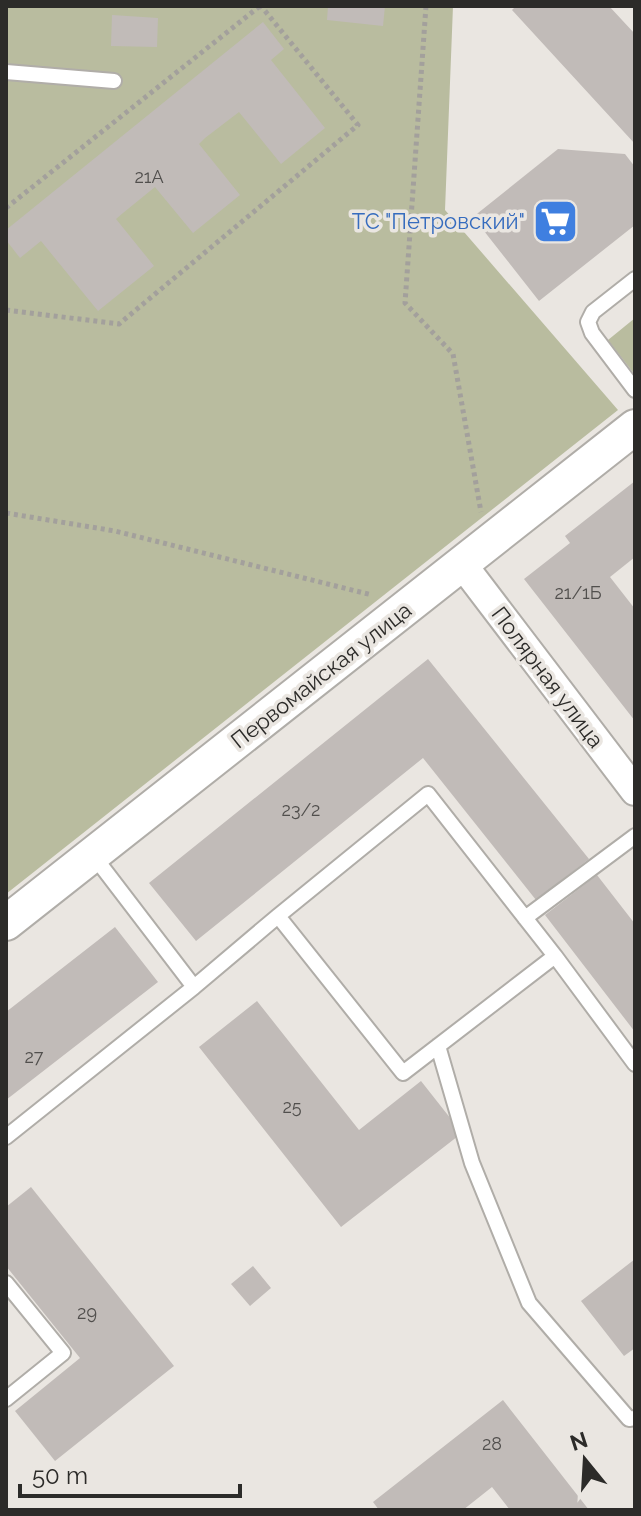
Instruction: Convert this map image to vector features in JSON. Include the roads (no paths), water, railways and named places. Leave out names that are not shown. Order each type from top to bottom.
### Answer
[{"type":"street","name":"Первомайская улица","points":[[6,923],[635,427]]},
{"type":"street","name":"Полярная улица","points":[[462,564],[635,791]]},
{"type":"lane","points":[[6,72],[114,81]]},
{"type":"lane","points":[[635,279],[593,312],[588,322],[592,333],[635,390]]},
{"type":"lane","points":[[6,1137],[428,794],[635,1064]]},
{"type":"lane","points":[[525,918],[635,836]]},
{"type":"lane","points":[[93,855],[194,987]]},
{"type":"lane","points":[[278,916],[403,1073],[555,956]]},
{"type":"lane","points":[[438,1046],[472,1163],[529,1303],[629,1419],[635,1418]]},
{"type":"lane","points":[[6,1283],[63,1353],[6,1399]]},
{"type":"place","name":"ТС \"Петровский\"","points":[[556,221]]}]
